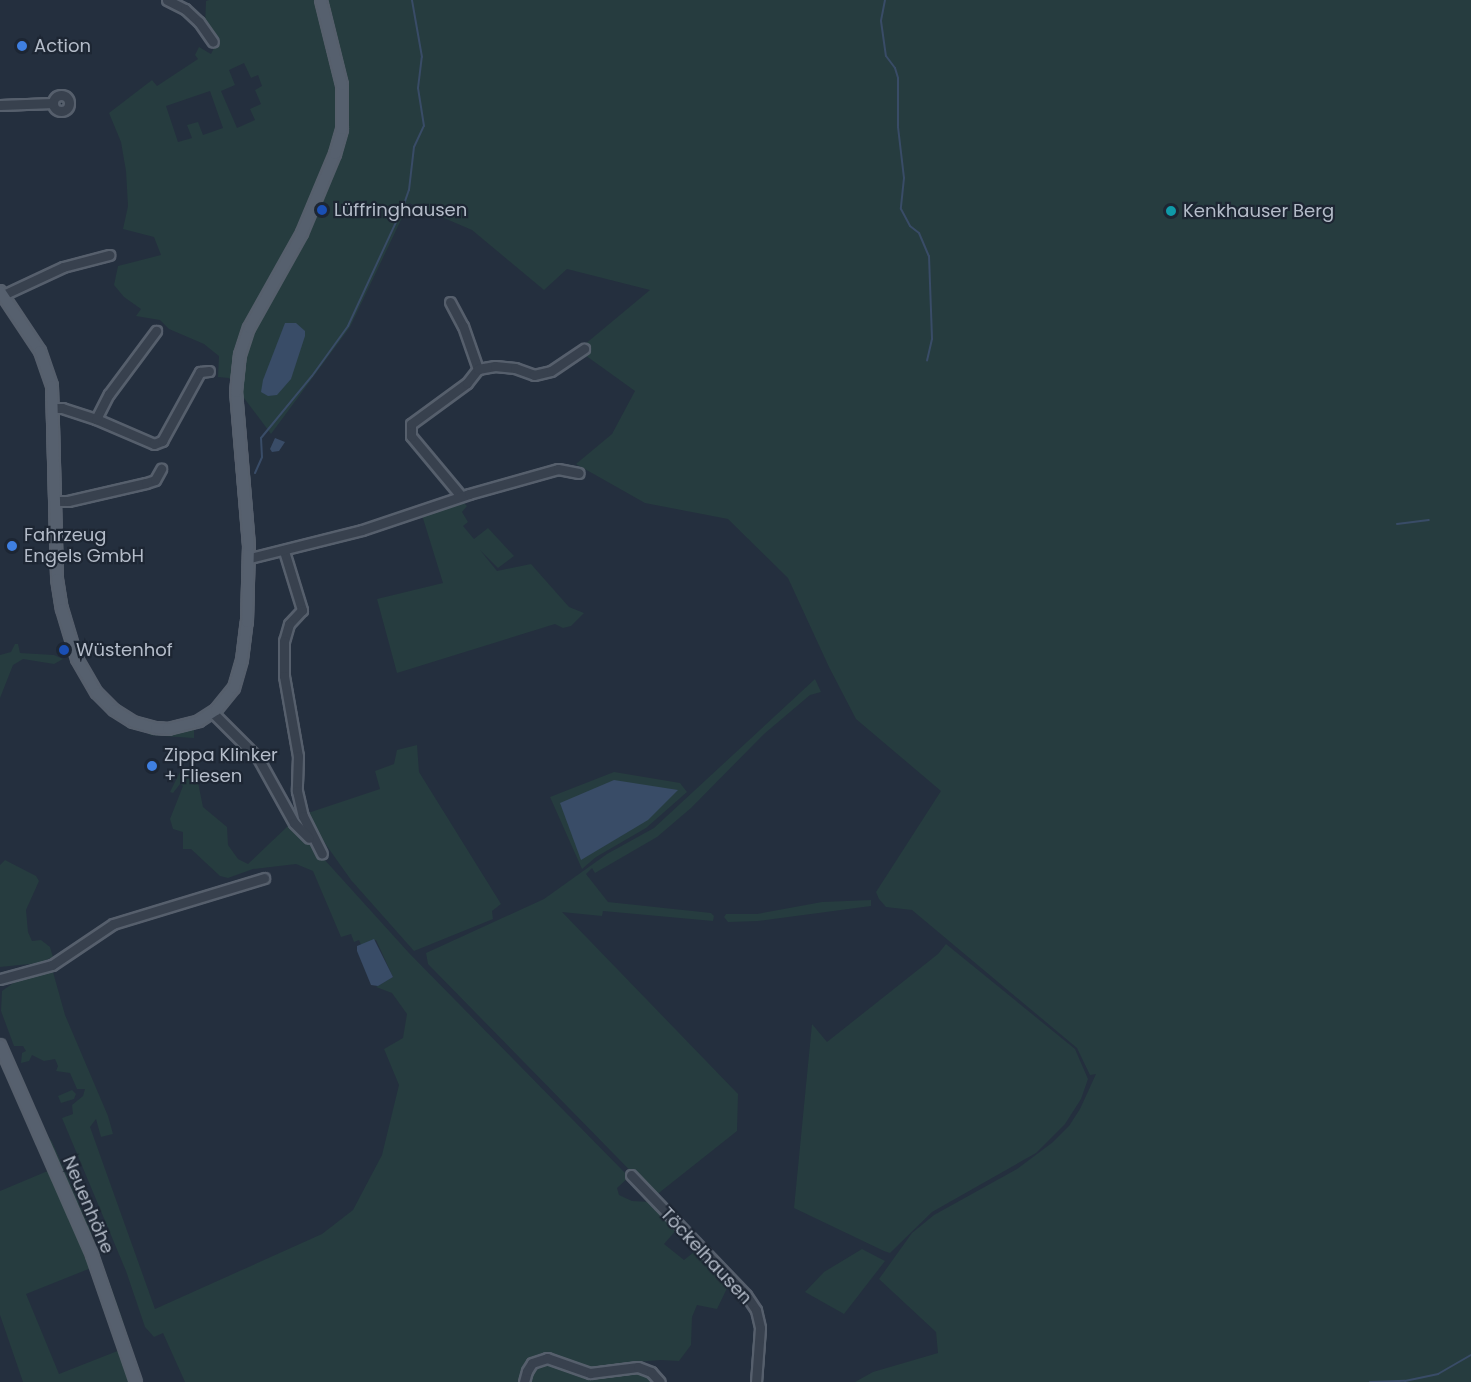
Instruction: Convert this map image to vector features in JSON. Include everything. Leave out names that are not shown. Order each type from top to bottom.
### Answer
[{"type":"main road","points":[[1,293],[32,337],[44,360],[54,408],[56,567],[62,609],[77,658],[91,685],[120,715],[150,727],[180,728],[213,713],[228,697],[240,671],[247,622],[250,558],[237,406],[240,355],[249,328],[305,224],[335,154],[342,129],[342,86],[321,0]]},
{"type":"main road","name":"Neuenhöhe","points":[[0,1045],[92,1255],[136,1382]]},
{"type":"street","points":[[167,0],[185,9],[199,22],[213,42]]},
{"type":"street","points":[[0,105],[53,103]]},
{"type":"street","points":[[1,293],[63,267],[110,255]]},
{"type":"street","points":[[450,302],[463,326],[478,369]]},
{"type":"street","points":[[96,419],[109,394],[156,331]]},
{"type":"street","points":[[461,496],[411,436],[411,424],[467,383],[478,369],[495,366],[515,368],[534,375],[551,371],[584,349]]},
{"type":"street","points":[[54,408],[62,408],[96,419],[154,444],[162,441],[200,372],[209,371]]},
{"type":"street","points":[[55,501],[68,501],[146,483],[155,480],[161,469]]},
{"type":"street","points":[[250,558],[366,528],[461,496],[558,469],[579,473]]},
{"type":"street","points":[[284,551],[302,610],[290,624],[284,641],[284,676],[298,756],[297,791],[313,842]]},
{"type":"street","points":[[213,713],[258,758],[294,823],[322,854]]},
{"type":"street","points":[[276,794],[297,791]]},
{"type":"street","points":[[0,984],[9,976],[52,965],[113,924],[264,878]]},
{"type":"street","points":[[0,972],[9,976]]},
{"type":"street","name":"Töckelhausen","points":[[631,1175],[708,1255],[753,1306],[760,1328],[756,1382]]},
{"type":"street","points":[[524,1382],[526,1371],[532,1363],[547,1358],[590,1373],[638,1366],[651,1372],[660,1382]]},
{"type":"green space","points":[[1471,0],[1471,1382],[855,1382],[873,1372],[938,1353],[936,1332],[879,1279],[912,1233],[934,1215],[1017,1169],[1053,1142],[1069,1126],[1080,1109],[1096,1074],[1090,1075],[1077,1048],[912,910],[886,907],[879,899],[876,892],[941,791],[856,719],[788,578],[728,519],[645,503],[576,464],[612,434],[635,391],[578,350],[650,290],[567,269],[544,290],[472,230],[409,203],[350,327],[271,434],[229,378],[218,377],[219,356],[204,344],[169,329],[160,320],[136,316],[141,309],[124,297],[114,285],[118,266],[161,255],[154,237],[123,229],[128,206],[126,171],[121,142],[109,113],[152,80],[157,86],[198,59],[195,55],[199,47],[211,54],[218,40],[205,26],[206,1]],"holes":[[[244,63],[251,78],[258,75],[262,86],[255,90],[261,104],[250,109],[255,120],[237,128],[221,91],[235,85],[229,70]],[[210,91],[223,128],[203,135],[198,122],[187,125],[192,138],[178,142],[166,106]]]},
{"type":"green space","points":[[462,501],[467,506],[462,512],[468,522],[463,526],[474,539],[488,528],[514,556],[498,568],[480,550],[497,571],[531,564],[569,607],[584,613],[571,626],[563,628],[555,624],[397,673],[377,599],[443,583],[422,515]]},
{"type":"green space","points":[[15,644],[18,644],[20,653],[54,655],[63,659],[54,664],[23,659],[13,665],[0,698],[0,655],[11,652]]},
{"type":"green space","points":[[815,679],[821,692],[810,695],[764,734],[691,808],[657,837],[595,873],[592,868],[586,874],[608,902],[711,913],[714,916],[713,921],[603,911],[602,916],[562,912],[738,1094],[737,1131],[655,1196],[428,964],[426,953],[544,899],[607,854],[654,828]]},
{"type":"green space","points":[[194,729],[194,738],[149,735],[151,733],[174,733]]},
{"type":"green space","points":[[417,745],[419,772],[501,904],[492,911],[493,919],[414,951],[351,880],[312,825],[308,813],[380,789],[375,771],[394,764],[397,750]]},
{"type":"green space","points":[[195,768],[203,807],[227,827],[228,845],[238,859],[248,864],[290,824],[308,838],[314,848],[409,953],[629,1177],[617,1188],[619,1195],[632,1201],[652,1202],[678,1228],[664,1244],[684,1260],[699,1248],[730,1282],[717,1309],[697,1305],[692,1317],[691,1345],[679,1361],[635,1362],[610,1369],[588,1369],[542,1353],[528,1362],[521,1382],[185,1382],[163,1333],[154,1337],[145,1327],[126,1271],[62,1118],[73,1114],[72,1105],[83,1096],[85,1089],[77,1089],[70,1073],[56,1071],[58,1066],[55,1059],[44,1061],[32,1055],[29,1061],[21,1063],[22,1053],[26,1051],[23,1046],[14,1046],[1,1011],[2,991],[16,981],[53,972],[65,1015],[108,1116],[113,1134],[101,1137],[96,1119],[90,1127],[155,1309],[322,1234],[353,1210],[382,1155],[399,1085],[384,1049],[403,1038],[407,1014],[392,993],[376,987],[393,977],[376,940],[361,945],[359,940],[354,942],[351,934],[341,937],[313,871],[296,864],[253,869],[228,878],[220,876],[191,849],[183,849],[183,832],[173,829],[170,819],[183,786],[180,784],[173,793],[170,792],[181,770]]},
{"type":"green space","points":[[614,772],[680,783],[687,792],[646,828],[596,857],[582,869],[550,797]]},
{"type":"green space","points":[[5,860],[36,876],[39,881],[26,910],[28,932],[32,941],[41,940],[50,947],[53,957],[39,963],[0,967],[0,865]]},
{"type":"green space","points":[[871,900],[871,906],[758,921],[728,922],[724,917],[726,914],[757,914],[822,902]]},
{"type":"green space","points":[[946,944],[1075,1049],[1088,1079],[1081,1099],[1065,1124],[1036,1153],[932,1212],[890,1253],[794,1208],[812,1024],[827,1042],[938,954]]},
{"type":"green space","points":[[72,1090],[76,1094],[74,1099],[61,1103],[58,1096]]},
{"type":"green space","points":[[45,1132],[52,1142],[87,1221],[125,1326]]},
{"type":"green space","points":[[50,1170],[91,1268],[26,1294],[59,1374],[120,1350],[129,1382],[23,1382],[0,1315],[0,1191]]},
{"type":"green space","points":[[862,1249],[885,1261],[844,1314],[805,1292],[824,1272]]},
{"type":"green space","points":[[544,1357],[587,1375],[641,1371],[653,1382],[527,1382],[528,1374]]},
{"type":"water","points":[[285,323],[296,323],[305,331],[305,336],[291,379],[277,395],[268,396],[261,392],[263,380]]},
{"type":"water","points":[[275,438],[285,442],[279,451],[272,452],[270,449]]},
{"type":"water","points":[[614,780],[678,790],[648,820],[581,860],[560,803]]},
{"type":"water","points":[[374,939],[393,977],[378,986],[371,985],[357,951],[357,946]]},
{"type":"waterway","points":[[255,473],[262,457],[261,438],[312,376],[348,326],[409,190],[414,147],[424,126],[418,88],[422,57],[412,0]]},
{"type":"waterway","points":[[885,0],[881,21],[886,56],[895,68],[898,78],[898,127],[904,178],[901,209],[910,226],[919,233],[929,256],[932,339],[927,360]]},
{"type":"waterway","points":[[1397,524],[1429,520]]},
{"type":"waterway","points":[[1370,1382],[1405,1381],[1438,1374],[1471,1355]]},
{"type":"place","name":"Action","points":[[22,46]]},
{"type":"place","name":"Lüffringhausen","points":[[322,210]]},
{"type":"place","name":"Kenkhauser Berg","points":[[1171,211]]},
{"type":"place","name":"Fahrzeug Engels GmbH","points":[[12,546]]},
{"type":"place","name":"Wüstenhof","points":[[64,650]]},
{"type":"place","name":"Zippa Klinker + Fliesen","points":[[152,766]]}]
